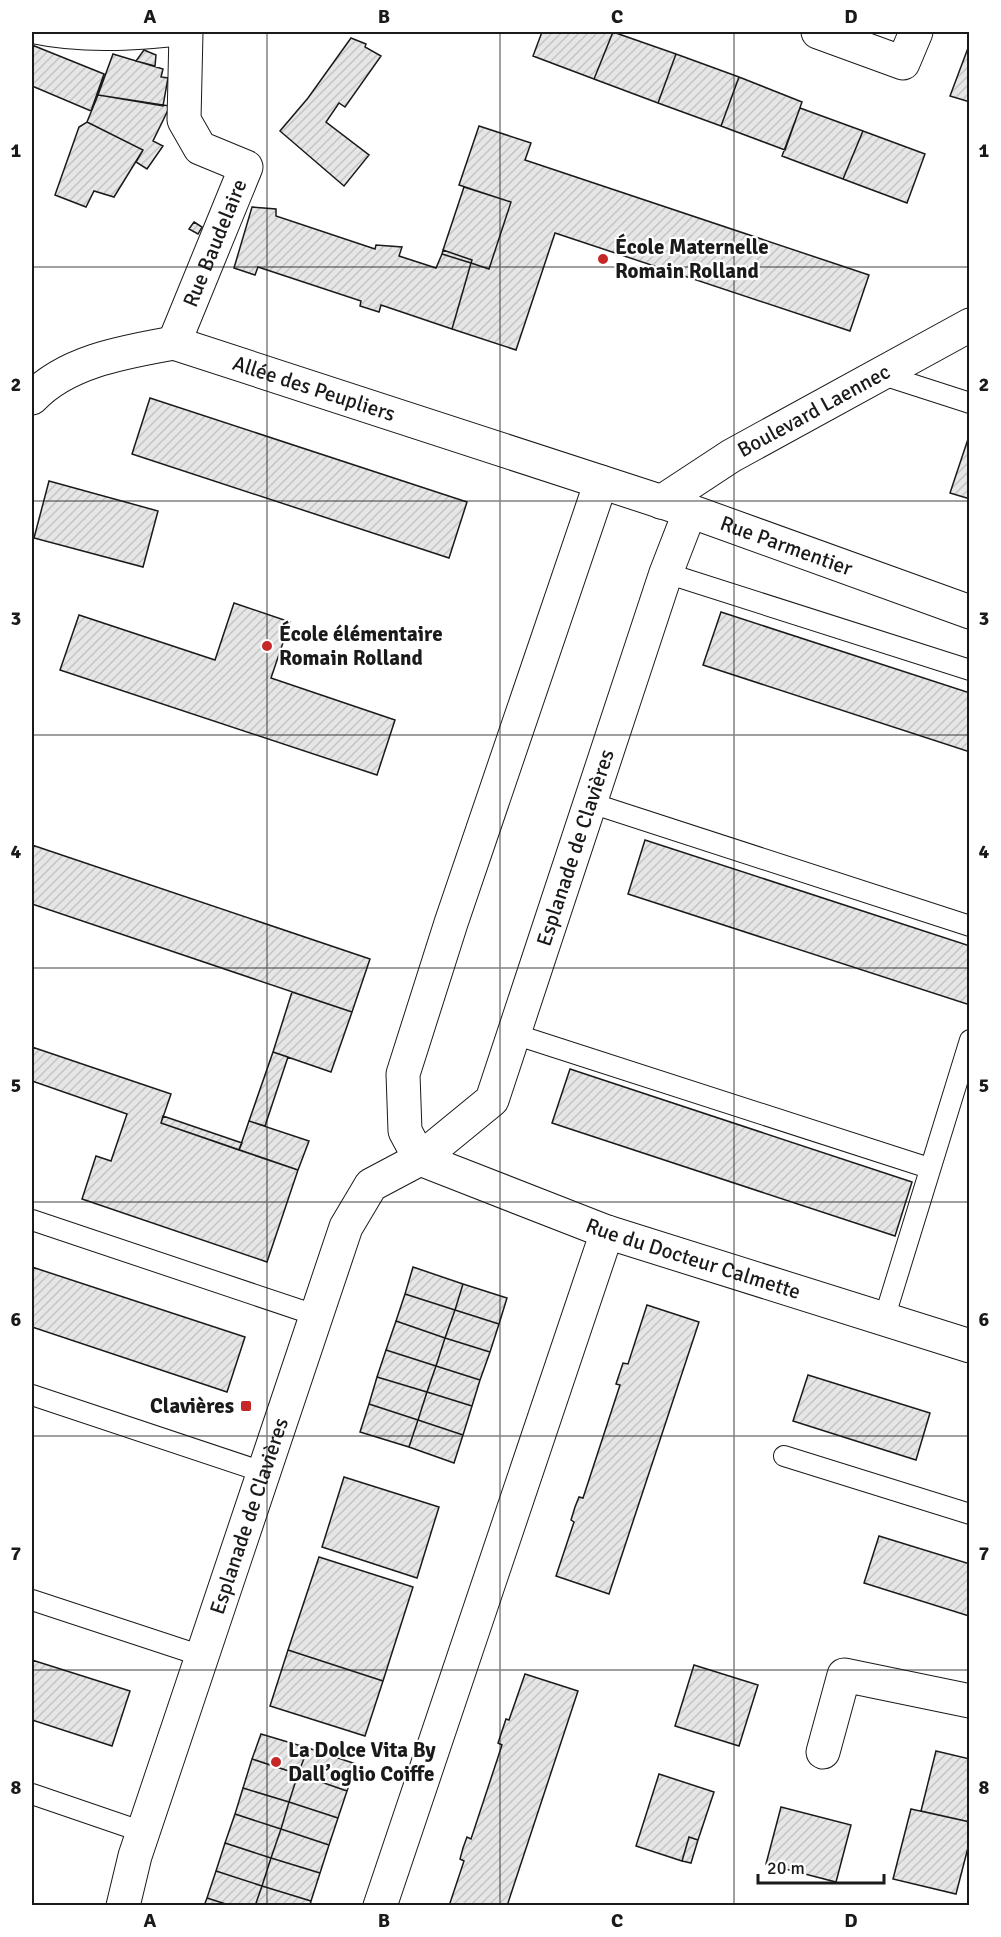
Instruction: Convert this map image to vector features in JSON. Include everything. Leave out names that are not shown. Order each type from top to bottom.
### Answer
[{"type":"street","points":[[818,32],[903,63],[916,32]]},
{"type":"street","name":"Rue Baudelaire","points":[[174,343],[246,167],[200,148],[184,120],[186,33]]},
{"type":"street","name":"Boulevard Laennec","points":[[676,506],[731,456],[969,325]]},
{"type":"street","name":"Allée des Peupliers","points":[[32,398],[44,385],[106,356],[174,343],[601,482]]},
{"type":"street","points":[[420,1159],[405,1131],[403,1074],[451,923],[601,482]]},
{"type":"street","name":"Rue Parmentier","points":[[601,482],[676,506],[969,612]]},
{"type":"street","name":"Esplanade de Clavières","points":[[123,1905],[143,1832],[346,1227],[371,1185],[420,1159],[492,1100],[666,573],[676,506]]},
{"type":"street","name":"Rue du Docteur Calmette","points":[[420,1159],[607,1232],[969,1346]]},
{"type":"street","points":[[380,1905],[607,1232]]},
{"type":"street","points":[[823,1752],[844,1675],[969,1701]]},
{"type":"lane","points":[[32,33],[56,38],[108,42],[186,33]]},
{"type":"lane","points":[[880,374],[969,403]]},
{"type":"lane","points":[[666,573],[969,670]]},
{"type":"lane","points":[[591,803],[969,926]]},
{"type":"lane","points":[[514,1034],[929,1168]]},
{"type":"lane","points":[[884,1319],[969,1040]]},
{"type":"lane","points":[[32,1220],[315,1315]]},
{"type":"lane","points":[[32,1395],[263,1472]]},
{"type":"lane","points":[[784,1456],[969,1514]]},
{"type":"lane","points":[[32,1600],[202,1656]]},
{"type":"lane","points":[[32,1794],[143,1832]]},
{"type":"building","points":[[542,32],[613,32],[594,79],[533,56]]},
{"type":"building","points":[[613,32],[676,54],[658,103],[594,79]]},
{"type":"building","points":[[351,38],[366,44],[365,47],[381,56],[345,107],[339,103],[326,122],[369,155],[344,186],[280,131],[308,98]]},
{"type":"building","points":[[32,45],[104,74],[91,111],[32,86]]},
{"type":"building","points":[[968,48],[970,49],[970,102],[950,96]]},
{"type":"building","points":[[144,50],[156,55],[155,66],[136,61]]},
{"type":"building","points":[[113,54],[163,69],[161,77],[168,78],[163,106],[98,95]]},
{"type":"building","points":[[676,54],[739,77],[721,126],[658,103]]},
{"type":"building","points":[[739,77],[802,102],[785,150],[721,126]]},
{"type":"building","points":[[98,95],[170,106],[153,141],[163,146],[147,169],[136,162],[143,150],[87,122]]},
{"type":"building","points":[[800,108],[863,131],[843,179],[782,156]]},
{"type":"building","points":[[87,122],[143,150],[114,197],[94,191],[86,207],[55,195],[79,127]]},
{"type":"building","points":[[479,126],[531,143],[525,160],[869,275],[850,331],[555,233],[516,350],[452,329],[471,263],[489,269],[511,202],[459,185]]},
{"type":"building","points":[[863,131],[925,154],[907,203],[843,179]]},
{"type":"building","points":[[464,187],[511,202],[489,269],[471,263],[472,260],[443,250]]},
{"type":"building","points":[[252,207],[276,209],[276,216],[375,249],[376,245],[402,247],[399,256],[436,268],[442,254],[471,263],[452,329],[381,305],[379,312],[360,306],[361,301],[258,267],[255,275],[234,268]]},
{"type":"building","points":[[194,222],[202,227],[198,234],[189,229]]},
{"type":"building","points":[[443,250],[472,260],[471,263],[442,254]]},
{"type":"building","points":[[150,398],[467,502],[449,558],[132,454]]},
{"type":"building","points":[[968,439],[970,440],[970,499],[950,493]]},
{"type":"building","points":[[49,481],[158,511],[143,567],[34,538]]},
{"type":"building","points":[[234,603],[290,622],[271,678],[395,720],[377,775],[60,670],[79,615],[215,660]]},
{"type":"building","points":[[721,612],[970,693],[970,752],[703,665]]},
{"type":"building","points":[[645,840],[970,946],[970,1005],[628,894]]},
{"type":"building","points":[[32,845],[370,959],[352,1012],[32,904]]},
{"type":"building","points":[[292,992],[352,1012],[331,1072],[273,1052]]},
{"type":"building","points":[[32,1047],[171,1094],[161,1123],[298,1170],[267,1262],[82,1199],[96,1156],[111,1161],[127,1114],[32,1081]]},
{"type":"building","points":[[273,1052],[288,1057],[265,1126],[249,1121]]},
{"type":"building","points":[[570,1069],[912,1182],[895,1236],[552,1123]]},
{"type":"building","points":[[163,1116],[242,1143],[239,1150],[161,1123]]},
{"type":"building","points":[[249,1121],[309,1141],[298,1170],[239,1150]]},
{"type":"building","points":[[32,1267],[245,1337],[227,1392],[32,1327]]},
{"type":"building","points":[[413,1267],[463,1284],[455,1310],[405,1294]]},
{"type":"building","points":[[463,1284],[507,1298],[499,1324],[455,1310]]},
{"type":"building","points":[[405,1294],[455,1310],[445,1338],[396,1321]]},
{"type":"building","points":[[647,1305],[699,1322],[609,1594],[556,1576],[574,1522],[571,1520],[575,1507],[579,1497],[583,1498],[620,1385],[616,1384],[623,1363],[628,1364]]},
{"type":"building","points":[[455,1310],[499,1324],[490,1352],[445,1338]]},
{"type":"building","points":[[396,1321],[445,1338],[436,1366],[386,1350]]},
{"type":"building","points":[[445,1338],[490,1352],[480,1380],[436,1366]]},
{"type":"building","points":[[386,1350],[436,1366],[427,1392],[377,1377]]},
{"type":"building","points":[[436,1366],[480,1380],[472,1406],[427,1392]]},
{"type":"building","points":[[808,1375],[930,1413],[916,1460],[793,1421]]},
{"type":"building","points":[[377,1377],[427,1392],[418,1420],[369,1404]]},
{"type":"building","points":[[427,1392],[472,1406],[463,1435],[418,1420]]},
{"type":"building","points":[[369,1404],[418,1420],[409,1447],[360,1432]]},
{"type":"building","points":[[418,1420],[463,1435],[454,1463],[409,1447]]},
{"type":"building","points":[[344,1477],[439,1507],[417,1578],[322,1547]]},
{"type":"building","points":[[879,1536],[970,1564],[969,1616],[864,1583]]},
{"type":"building","points":[[319,1557],[413,1587],[383,1681],[288,1650]]},
{"type":"building","points":[[288,1650],[383,1681],[365,1736],[270,1706]]},
{"type":"building","points":[[32,1660],[130,1691],[112,1746],[32,1720]]},
{"type":"building","points":[[694,1665],[758,1685],[739,1746],[675,1726]]},
{"type":"building","points":[[525,1674],[578,1691],[507,1906],[449,1906],[464,1861],[460,1859],[463,1848],[467,1837],[471,1839],[502,1745],[498,1743],[506,1719],[509,1720]]},
{"type":"building","points":[[261,1734],[308,1748],[298,1774],[252,1759]]},
{"type":"building","points":[[308,1748],[356,1764],[347,1791],[298,1774]]},
{"type":"building","points":[[936,1751],[970,1759],[970,1822],[921,1811]]},
{"type":"building","points":[[252,1759],[298,1774],[289,1802],[243,1788]]},
{"type":"building","points":[[298,1774],[347,1791],[338,1818],[289,1802]]},
{"type":"building","points":[[659,1774],[714,1792],[698,1840],[689,1837],[682,1861],[636,1846]]},
{"type":"building","points":[[243,1788],[289,1802],[281,1829],[235,1814]]},
{"type":"building","points":[[289,1802],[338,1818],[329,1845],[281,1829]]},
{"type":"building","points":[[781,1807],[851,1825],[836,1882],[766,1864]]},
{"type":"building","points":[[911,1809],[970,1822],[970,1840],[956,1894],[893,1879]]},
{"type":"building","points":[[235,1814],[281,1829],[271,1858],[225,1843]]},
{"type":"building","points":[[281,1829],[329,1845],[320,1873],[271,1858]]},
{"type":"building","points":[[689,1837],[698,1840],[691,1863],[682,1861]]},
{"type":"building","points":[[225,1843],[271,1858],[262,1886],[216,1871]]},
{"type":"building","points":[[271,1858],[320,1873],[311,1901],[262,1886]]},
{"type":"building","points":[[216,1871],[262,1886],[255,1906],[232,1906],[207,1898]]},
{"type":"building","points":[[262,1886],[311,1901],[310,1906],[255,1906]]},
{"type":"building","points":[[207,1898],[232,1906],[204,1906]]},
{"type":"place","name":"École Maternelle Romain Rolland","points":[[603,259]]},
{"type":"place","name":"École élémentaire Romain Rolland","points":[[267,646]]},
{"type":"place","name":"Clavières","points":[[246,1406]]},
{"type":"place","name":"La Dolce Vita By Dall’oglio Coiffe","points":[[276,1762]]}]
